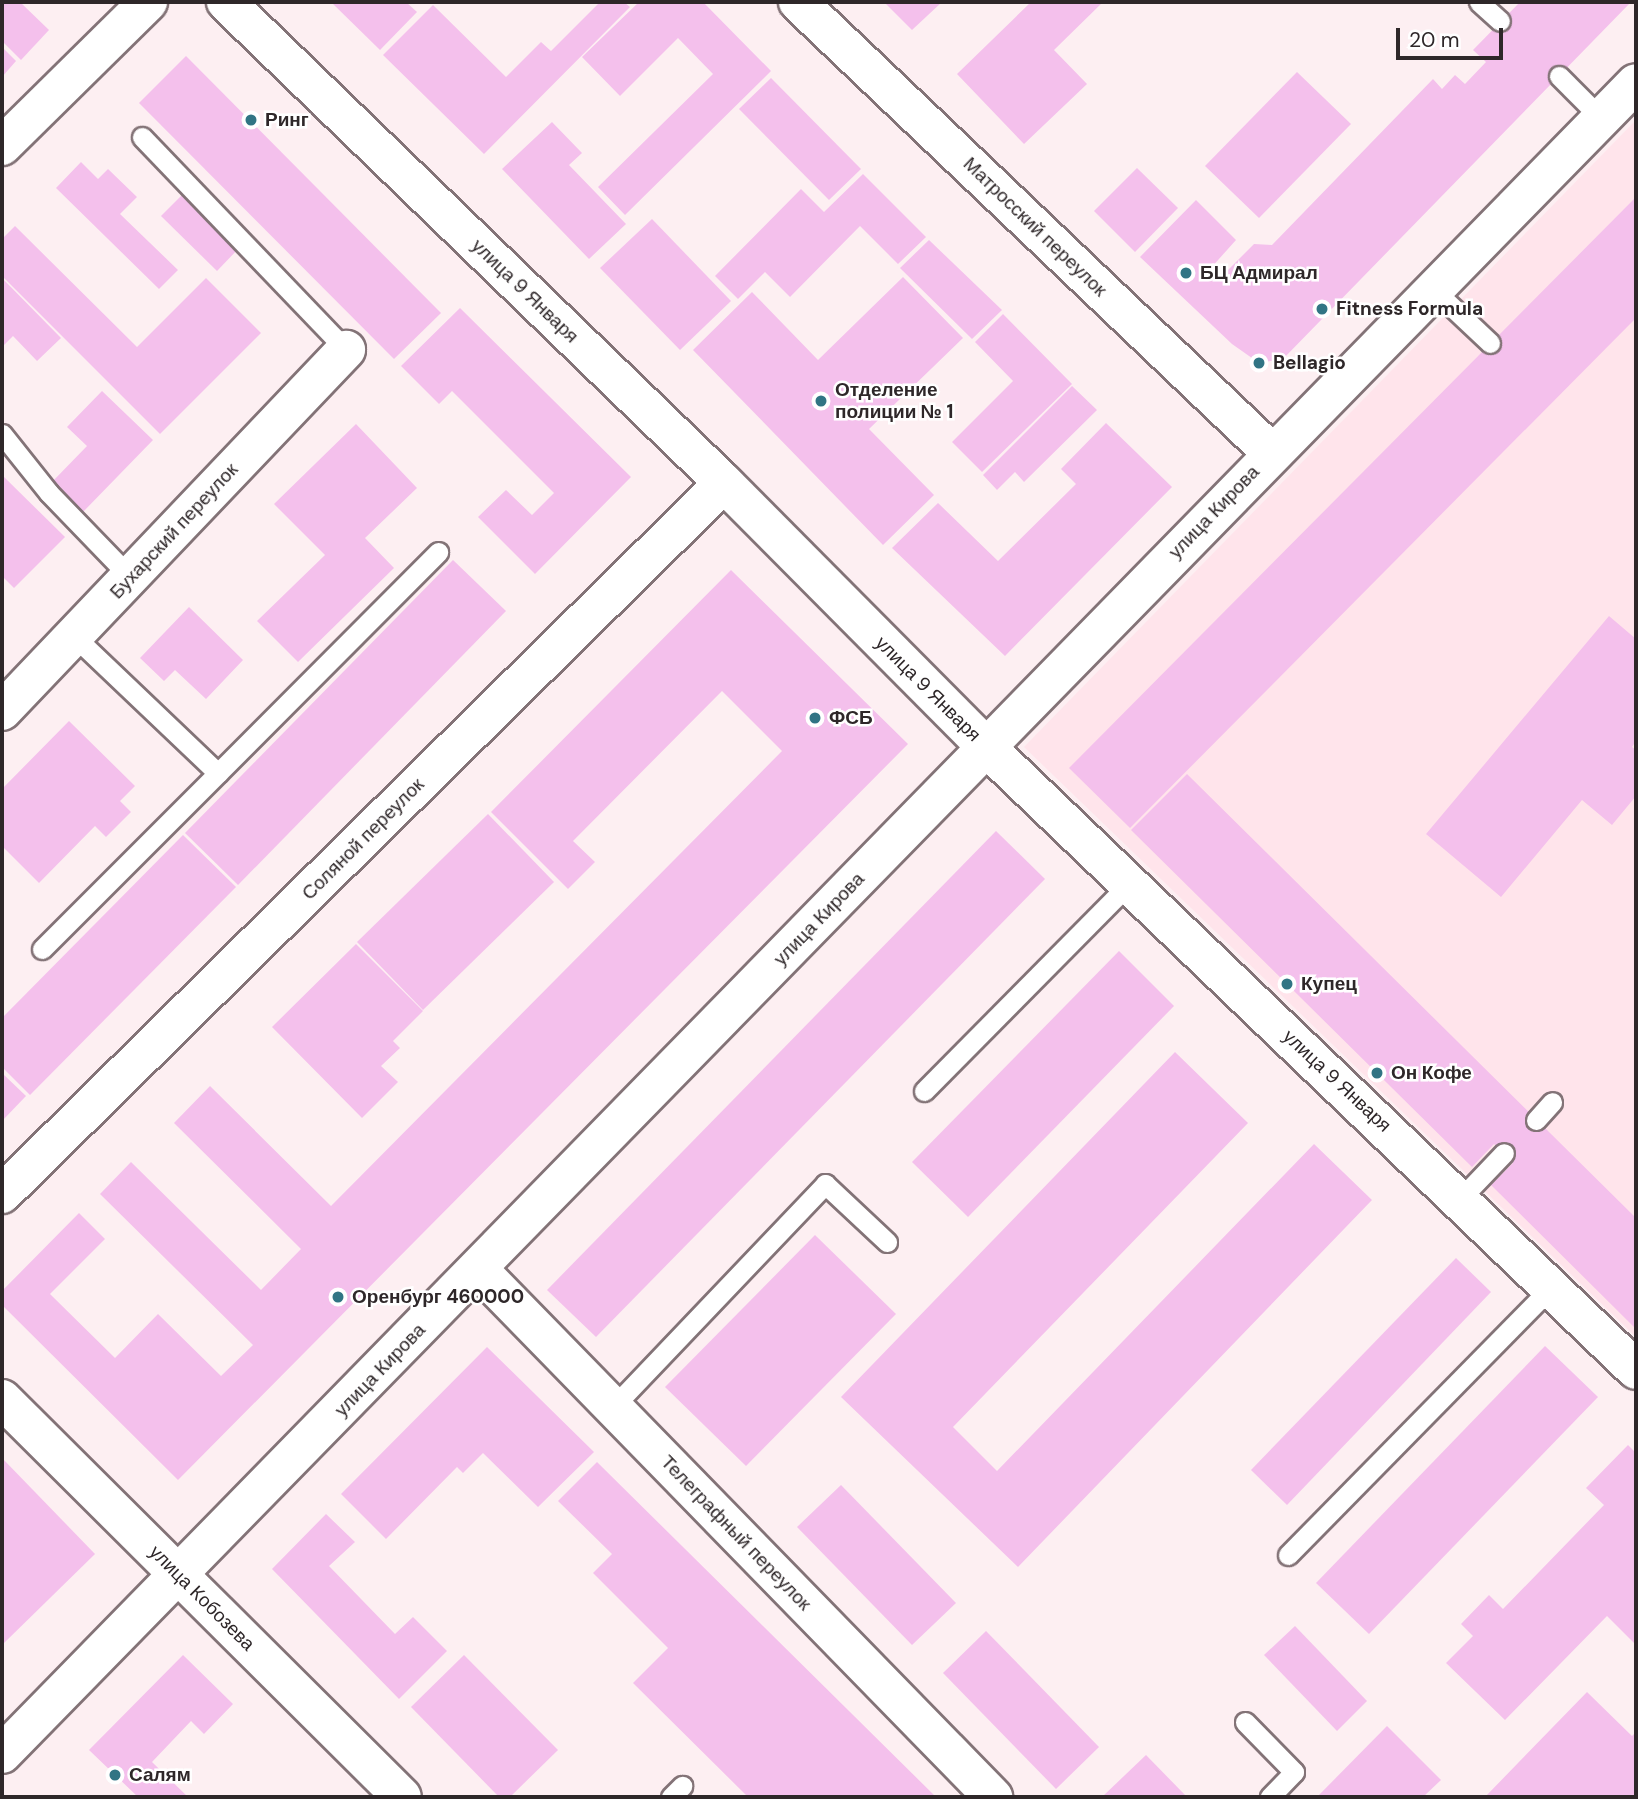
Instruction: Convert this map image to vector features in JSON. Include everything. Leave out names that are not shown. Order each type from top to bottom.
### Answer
[{"type":"main road","points":[[2,146],[148,2]]},
{"type":"main road","name":"улица 9 Января","points":[[226,2],[724,483],[986,747],[1461,1198],[1636,1370]]},
{"type":"main road","name":"Матросский переулок","points":[[798,2],[1272,453]]},
{"type":"main road","name":"улица Кирова","points":[[2,1754],[1636,82]]},
{"type":"main road","name":"Бухарский переулок","points":[[2,711],[346,350]]},
{"type":"main road","name":"Соляной переулок","points":[[2,1194],[724,483]]},
{"type":"main road","name":"Телеграфный переулок","points":[[478,1269],[993,1797]]},
{"type":"main road","name":"улица Кобозева","points":[[2,1399],[402,1797]]},
{"type":"lane","points":[[1479,2],[1500,22]]},
{"type":"lane","points":[[1559,76],[1601,118]]},
{"type":"lane","points":[[142,137],[346,350]]},
{"type":"lane","points":[[1434,290],[1490,343]]},
{"type":"lane","points":[[2,434],[49,493],[130,577]]},
{"type":"lane","points":[[42,949],[438,552]]},
{"type":"lane","points":[[75,637],[218,773]]},
{"type":"lane","points":[[924,1091],[1129,884]]},
{"type":"lane","points":[[1536,1120],[1552,1102]]},
{"type":"lane","points":[[1461,1198],[1504,1153]]},
{"type":"lane","points":[[613,1408],[825,1184],[887,1242]]},
{"type":"lane","points":[[1287,1555],[1552,1286]]},
{"type":"lane","points":[[1245,1722],[1294,1772],[1270,1797]]},
{"type":"shaded area","points":[[1636,120],[1636,1337],[1024,747]]},
{"type":"building","points":[[2,2],[20,2],[49,30],[21,60],[2,41]]},
{"type":"building","points":[[331,2],[406,2],[417,12],[380,50]]},
{"type":"building","points":[[600,2],[624,2],[630,7],[484,154],[383,55],[433,5],[506,77],[541,42],[551,51]]},
{"type":"building","points":[[639,2],[703,2],[771,71],[625,215],[598,187],[713,74],[678,38],[620,96],[582,57]]},
{"type":"building","points":[[884,2],[942,2],[912,30]]},
{"type":"building","points":[[1031,2],[1103,2],[1054,50],[1087,84],[1024,144],[957,74]]},
{"type":"building","points":[[1520,2],[1631,2],[1283,359],[1259,363],[1232,344],[1140,257],[1196,200],[1236,240],[1210,269],[1220,278],[1254,244],[1272,245],[1433,79],[1442,89],[1455,75],[1465,84],[1486,62],[1473,50]]},
{"type":"building","points":[[2,47],[16,61],[2,77]]},
{"type":"building","points":[[186,56],[441,313],[394,359],[139,103]]},
{"type":"building","points":[[1297,72],[1351,124],[1259,218],[1205,166]]},
{"type":"building","points":[[771,78],[861,169],[829,200],[739,109]]},
{"type":"building","points":[[552,122],[582,153],[569,165],[626,224],[589,259],[502,169]]},
{"type":"building","points":[[81,162],[98,179],[108,169],[137,197],[120,214],[178,270],[159,289],[56,188]]},
{"type":"building","points":[[1137,168],[1178,208],[1135,252],[1094,211]]},
{"type":"building","points":[[863,174],[926,237],[898,264],[860,226],[790,297],[765,272],[738,299],[715,276],[801,189],[824,212]]},
{"type":"building","points":[[185,192],[241,246],[217,271],[161,216]]},
{"type":"building","points":[[1636,197],[1636,318],[1130,828],[1069,768]]},
{"type":"building","points":[[652,219],[731,301],[680,350],[600,268]]},
{"type":"building","points":[[15,226],[137,347],[206,278],[261,333],[160,434],[2,276],[2,239]]},
{"type":"building","points":[[929,240],[1002,310],[972,339],[900,268]]},
{"type":"building","name":"Отделение полиции № 1","points":[[903,277],[963,338],[869,429],[934,495],[883,545],[693,350],[752,292],[818,360]]},
{"type":"building","points":[[2,278],[61,338],[37,361],[13,336],[2,347]]},
{"type":"building","points":[[460,308],[631,477],[535,574],[478,517],[506,490],[532,515],[554,493],[452,391],[439,404],[401,366]]},
{"type":"building","points":[[1003,314],[1072,384],[982,472],[952,442],[1013,381],[975,342]]},
{"type":"building","points":[[1072,386],[1097,410],[1024,482],[1015,472],[997,490],[983,475]]},
{"type":"building","points":[[102,391],[153,440],[83,512],[52,482],[87,446],[67,427]]},
{"type":"building","points":[[1106,423],[1172,487],[1005,656],[892,548],[938,503],[998,561],[1076,484],[1061,469]]},
{"type":"building","points":[[356,424],[417,488],[365,538],[394,568],[298,662],[257,621],[325,555],[274,504]]},
{"type":"building","points":[[2,475],[65,537],[14,588],[2,576]]},
{"type":"building","points":[[453,560],[506,611],[238,885],[185,833]]},
{"type":"building","points":[[731,570],[908,744],[178,1480],[2,1305],[2,1291],[79,1213],[105,1239],[50,1294],[115,1358],[158,1314],[221,1376],[253,1345],[100,1194],[131,1162],[261,1290],[301,1249],[174,1123],[210,1086],[331,1206],[782,751],[722,691],[573,841],[595,862],[568,889],[491,812]]},
{"type":"building","points":[[189,607],[243,660],[206,699],[175,670],[164,681],[140,658]]},
{"type":"building","points":[[1609,616],[1636,639],[1636,741],[1632,747],[1636,750],[1636,796],[1612,825],[1582,800],[1501,897],[1426,834]]},
{"type":"building","points":[[69,721],[135,786],[120,801],[131,812],[106,837],[95,826],[39,883],[2,846],[2,789]]},
{"type":"building","points":[[1187,774],[1636,1218],[1636,1329],[1491,1185],[1513,1163],[1504,1153],[1494,1144],[1472,1167],[1131,830]]},
{"type":"building","points":[[488,814],[554,882],[423,1010],[357,942]]},
{"type":"building","points":[[996,831],[1045,879],[596,1337],[547,1290]]},
{"type":"building","points":[[183,835],[236,887],[30,1095],[2,1067],[2,1018]]},
{"type":"building","points":[[356,944],[423,1011],[393,1041],[400,1048],[381,1066],[398,1082],[362,1118],[272,1027]]},
{"type":"building","points":[[1119,951],[1174,1006],[968,1217],[912,1162]]},
{"type":"building","points":[[1175,1052],[1248,1123],[953,1427],[997,1471],[1314,1144],[1372,1200],[1018,1567],[841,1397]]},
{"type":"building","points":[[2,1073],[26,1096],[2,1121]]},
{"type":"building","points":[[815,1235],[896,1314],[746,1466],[665,1387]]},
{"type":"building","points":[[1456,1258],[1491,1292],[1287,1505],[1251,1470]]},
{"type":"building","points":[[1545,1346],[1598,1397],[1369,1634],[1316,1583]]},
{"type":"building","points":[[487,1347],[594,1452],[538,1507],[483,1453],[463,1473],[457,1467],[386,1539],[341,1494]]},
{"type":"building","points":[[1628,1445],[1636,1453],[1636,1645],[1607,1616],[1505,1720],[1446,1663],[1473,1636],[1461,1624],[1489,1595],[1503,1609],[1604,1505],[1586,1488]]},
{"type":"building","points":[[2,1458],[95,1554],[2,1645]]},
{"type":"building","points":[[597,1462],[936,1797],[748,1797],[633,1683],[668,1648],[593,1573],[612,1554],[558,1501]]},
{"type":"building","points":[[841,1485],[956,1603],[912,1645],[797,1527]]},
{"type":"building","points":[[326,1514],[355,1542],[329,1566],[395,1634],[413,1617],[447,1651],[399,1699],[272,1569]]},
{"type":"building","points":[[1295,1626],[1367,1701],[1337,1731],[1264,1655]]},
{"type":"building","points":[[986,1631],[1099,1747],[1056,1789],[943,1673]]},
{"type":"building","points":[[183,1655],[233,1704],[204,1734],[191,1721],[152,1762],[188,1797],[138,1797],[89,1750]]},
{"type":"building","points":[[464,1655],[558,1750],[510,1797],[499,1797],[411,1707]]},
{"type":"building","points":[[1587,1692],[1632,1736],[1636,1732],[1636,1797],[1485,1797]]},
{"type":"building","points":[[1387,1726],[1441,1780],[1423,1797],[1317,1797]]},
{"type":"building","points":[[1146,1755],[1187,1797],[1102,1797]]},
{"type":"place","name":"Ринг","points":[[251,120]]},
{"type":"place","name":"БЦ Адмирал","points":[[1186,273]]},
{"type":"place","name":"Fitness Formula","points":[[1322,309]]},
{"type":"place","name":"Bellagio","points":[[1259,363]]},
{"type":"place","name":"Отделение полиции № 1","points":[[821,401]]},
{"type":"place","name":"ФСБ","points":[[815,718]]},
{"type":"place","name":"Купец","points":[[1287,984]]},
{"type":"place","name":"Он Кофе","points":[[1377,1073]]},
{"type":"place","name":"Оренбург 460000","points":[[338,1297]]},
{"type":"place","name":"Салям","points":[[115,1775]]}]
